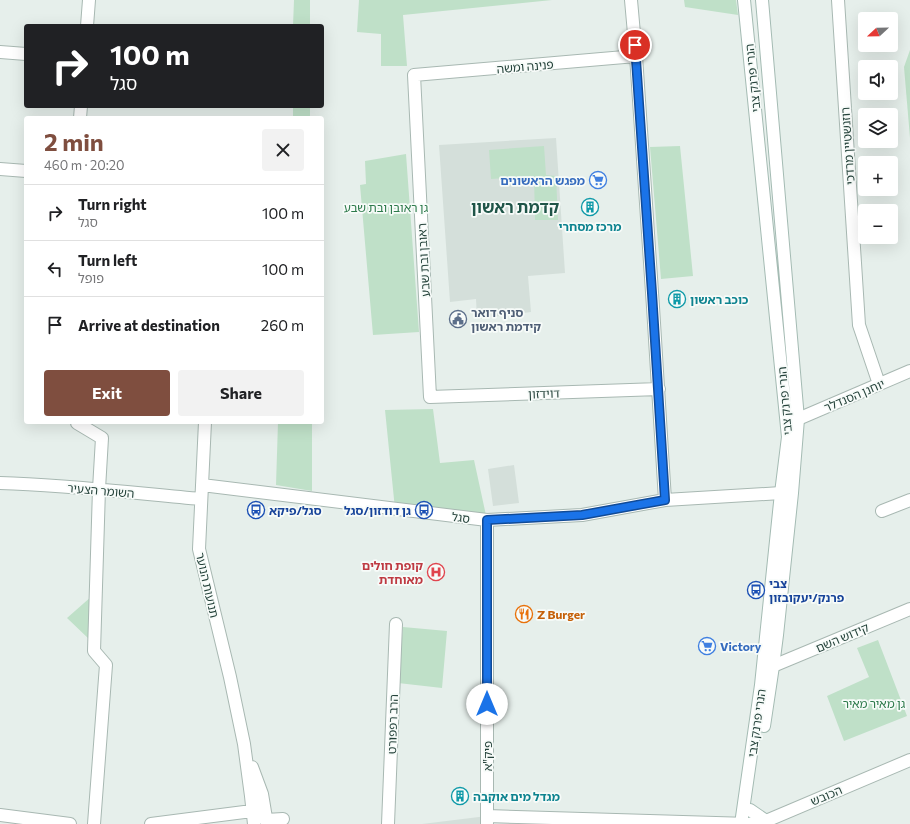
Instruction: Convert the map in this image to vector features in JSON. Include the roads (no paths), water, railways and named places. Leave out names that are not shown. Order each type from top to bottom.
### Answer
[{"type":"street","points":[[87,24],[89,0]]},
{"type":"street","points":[[631,0],[659,389],[665,500]]},
{"type":"street","name":"הנרי פרנק צבי","points":[[744,0],[788,437],[787,493],[773,666],[749,824]]},
{"type":"street","name":"הנרי פרנק צבי","points":[[741,824],[798,419],[762,0]]},
{"type":"street","name":"רוזנשטיין מרדכי","points":[[838,0],[859,325],[879,384]]},
{"type":"street","points":[[0,52],[24,54]]},
{"type":"street","name":"פנינה ומשה","points":[[414,75],[636,56]]},
{"type":"street","name":"ראובן ובת שבע","points":[[414,75],[430,397]]},
{"type":"street","points":[[0,169],[24,171]]},
{"type":"street","name":"יוחנן הסנדלר","points":[[798,419],[910,371]]},
{"type":"street","name":"דוידזון","points":[[430,397],[659,389]]},
{"type":"street","points":[[79,424],[102,438],[94,650],[106,665],[94,824]]},
{"type":"street","name":"תנועות הנוער","points":[[205,424],[199,549],[230,677],[244,744],[254,824]]},
{"type":"street","name":"השומר הצעיר","points":[[0,483],[100,489],[201,499]]},
{"type":"street","name":"סגל","points":[[202,486],[487,520],[582,515],[665,500],[787,493]]},
{"type":"street","points":[[882,511],[910,500]]},
{"type":"street","name":"פיק\"א","points":[[487,520],[487,820]]},
{"type":"street","name":"קידוש השם","points":[[773,666],[910,609]]},
{"type":"street","name":"הרב רפפורט","points":[[388,824],[396,624]]},
{"type":"street","name":"תנועות הנוער","points":[[244,744],[262,794],[265,823]]},
{"type":"street","name":"הכובש","points":[[487,820],[749,824],[766,821],[910,760]]},
{"type":"street","points":[[750,810],[766,821]]},
{"type":"street","points":[[151,824],[252,811],[265,823],[283,819]]},
{"type":"street","points":[[0,816],[70,824]]},
{"type":"place","name":"מפגש הראשונים","points":[[598,180]]},
{"type":"place","name":"מרכז מסחרי","points":[[590,207]]},
{"type":"place","name":"כוכב ראשון","points":[[677,299]]},
{"type":"place","name":"סניף דואר קידמת ראשון","points":[[458,319]]},
{"type":"place","name":"סגל/פיקא","points":[[256,510]]},
{"type":"place","name":"גן דודזון/סגל","points":[[424,510]]},
{"type":"place","name":"קופת חולים מאוחדת","points":[[436,572]]},
{"type":"place","name":"צבי פרנק/יעקובזון","points":[[756,590]]},
{"type":"place","name":"Z Burger","points":[[524,614]]},
{"type":"place","name":"Victory","points":[[707,646]]},
{"type":"place","name":"מגדל מים אוקבה","points":[[460,796]]},
{"type":"district","name":"קדמת ראשון","points":[[515,206]]},
{"type":"park label","name":"גן ראובן ובת שבע","points":[[386,207]]},
{"type":"park label","name":"גן מאיר מאיר","points":[[874,703]]}]
